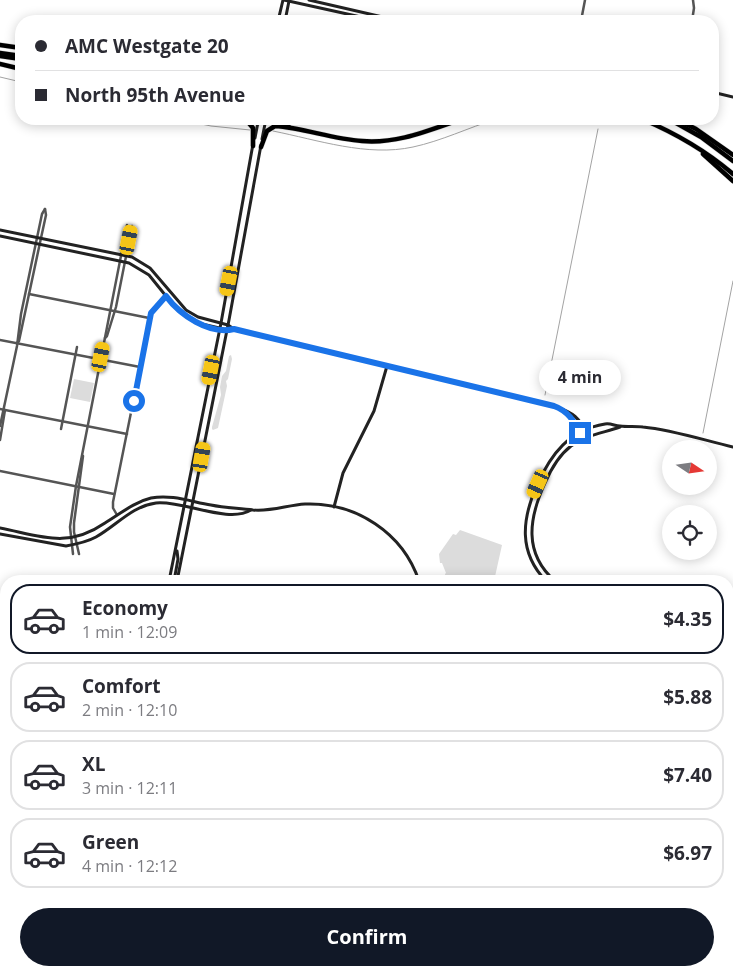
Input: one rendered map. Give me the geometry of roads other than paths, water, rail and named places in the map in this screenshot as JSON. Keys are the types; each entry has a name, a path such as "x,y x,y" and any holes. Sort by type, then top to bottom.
{"highway":[{"path":"0,45 15,47"},
{"path":"0,55 15,57"},
{"path":"0,64 15,67"},
{"path":"250,125 254,132 253,146"},
{"path":"285,125 297,130"},
{"path":"260,147 267,131 272,127 353,140 387,141 411,137 445,125"},
{"path":"655,125 689,141 733,174"},
{"path":"679,125 701,137 733,161"},
{"path":"688,125 733,155"},
{"path":"689,141 733,181"}],"street":[{"path":"280,15 284,0 357,15"},
{"path":"309,0 363,15"},
{"path":"582,15 585,0"},
{"path":"693,0 693,15"},
{"path":"286,15 289,1"},
{"path":"329,10 335,6"},
{"path":"335,6 338,12"},
{"path":"719,94 733,97"},
{"path":"170,575 220,329 257,125"},
{"path":"176,575 192,508 228,325 265,125"},
{"path":"0,440 25,294 35,243 45,209 46,215 42,238 18,343"},
{"path":"73,554 77,486 127,225"},
{"path":"104,338 107,336 114,311 132,226"},
{"path":"0,230 138,259 150,268 186,310 198,317 228,325 234,329 562,409 575,415 588,436"},
{"path":"0,236 120,260 145,272 177,310 188,318 220,329 234,329"},
{"path":"25,294 150,318"},
{"path":"117,515 113,508 114,494 150,318 155,307 166,296"},
{"path":"0,340 140,367"},
{"path":"61,428 77,347"},
{"path":"334,507 343,473 374,411 387,366"},
{"path":"0,409 127,434"},
{"path":"562,409 573,420 582,439"},
{"path":"0,426 5,410"},
{"path":"542,575 533,562 527,547 525,527 527,511 550,460 561,446 580,433 605,424 612,424 652,428 733,447"},
{"path":"550,575 541,564 534,549 531,532 533,515 538,499 555,463 566,451 588,436 620,426"},
{"path":"0,471 114,494"},
{"path":"0,528 54,538 73,538 90,533 130,506 147,499 166,497 252,510 307,504 334,507 363,516 388,533 407,554 416,575"},
{"path":"0,534 54,544 74,545 95,538 129,514 145,506 160,503 228,513 246,513 252,510"},
{"path":"74,545 79,554"},
{"path":"176,548 178,557 176,575"}],"waterway":[{"path":"0,77 15,81"},
{"path":"206,125 250,130"},
{"path":"273,131 360,149 396,150 434,141 479,125"},
{"path":"545,395 598,129"},
{"path":"703,433 733,281"}]}
